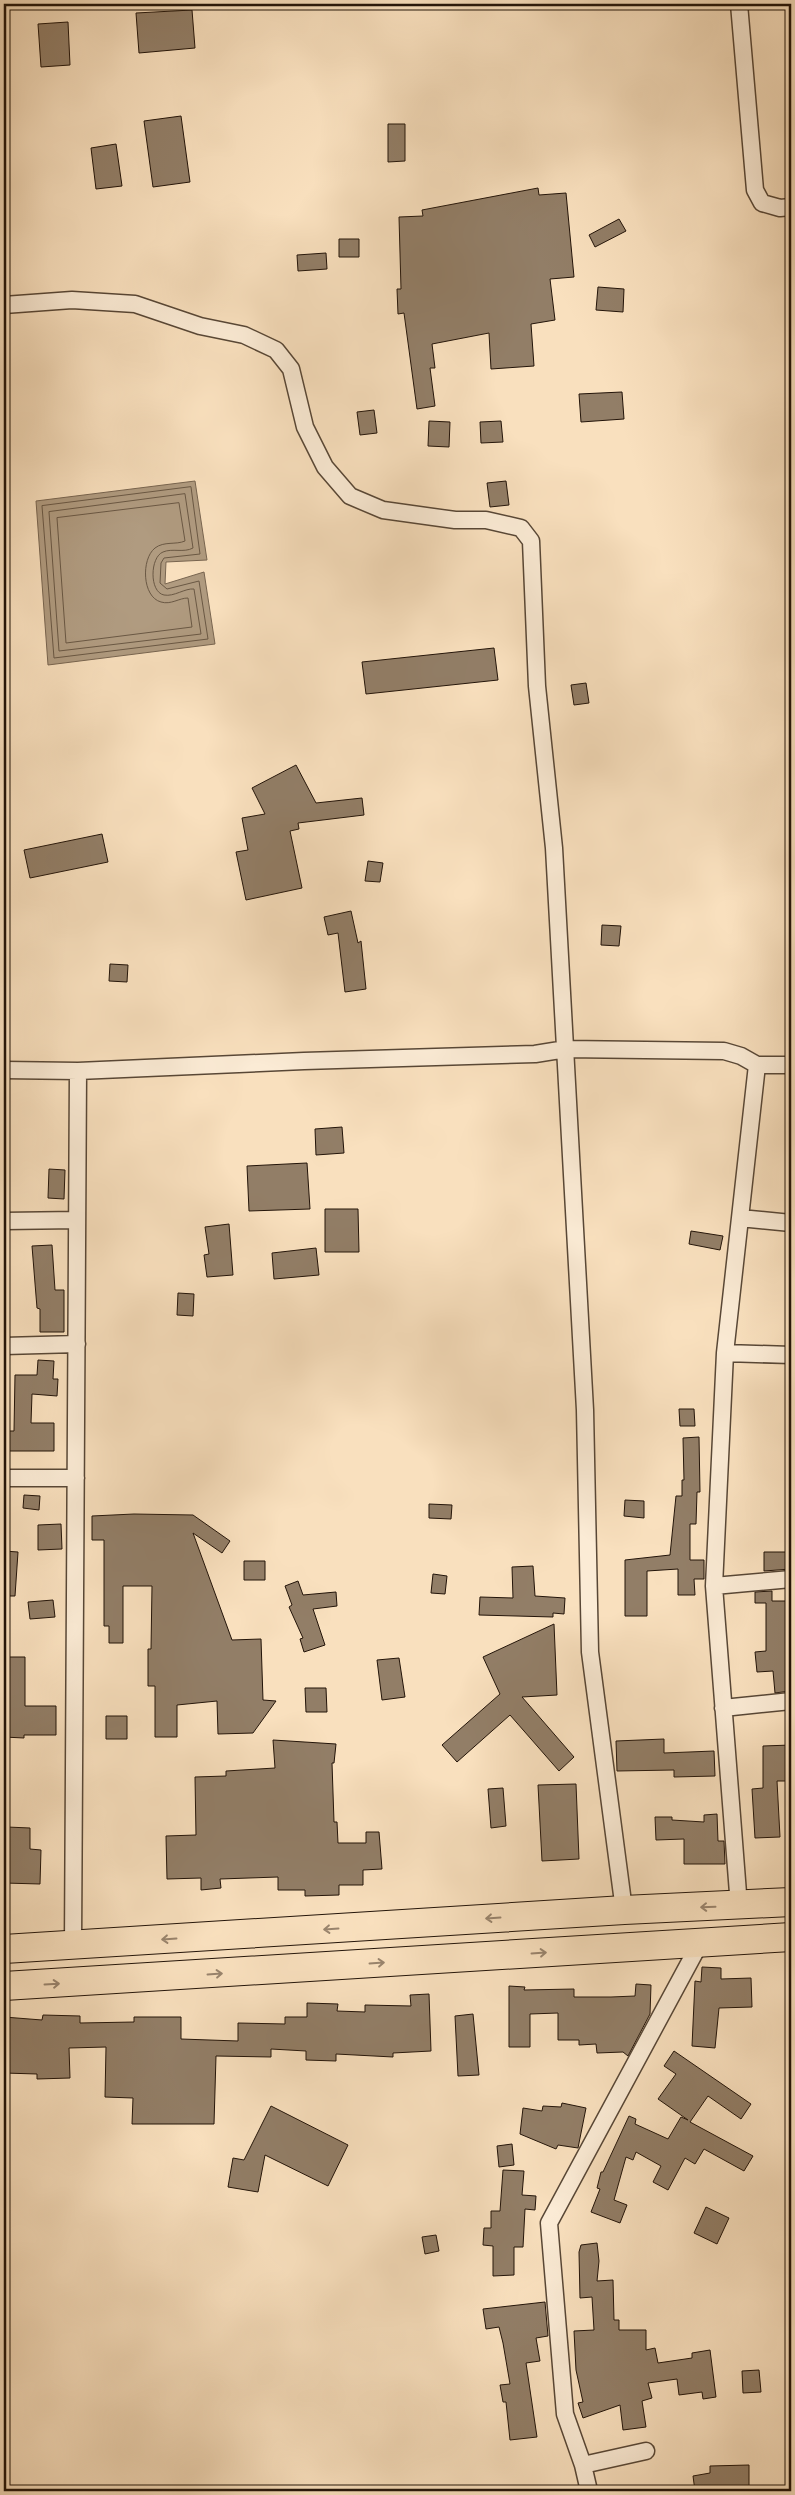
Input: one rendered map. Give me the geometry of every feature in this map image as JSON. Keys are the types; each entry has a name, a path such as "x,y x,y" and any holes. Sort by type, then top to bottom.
{"highway":[{"path":"4,1949 624,1910 739,1906 791,1902"},
{"path":"4,1986 791,1937"}],"street":[{"path":"739,4 755,190 762,203 780,208 791,207"},
{"path":"4,305 72,300 135,304 200,326 244,335 276,350 291,369 305,428 324,467 350,496 383,510 455,520 486,520 521,528 531,540 538,686 554,848 566,1049 585,1410 590,1652 624,1910"},
{"path":"4,1070 78,1071 304,1061 535,1054 566,1049 724,1051 741,1056 757,1065 791,1065"},
{"path":"739,1906 714,1586 725,1353 757,1065"},
{"path":"73,1945 78,1071"},
{"path":"740,1218 791,1223"},
{"path":"4,1221 78,1220"},
{"path":"4,1346 77,1344"},
{"path":"725,1353 791,1355"},
{"path":"4,1478 76,1478"},
{"path":"714,1586 791,1579"},
{"path":"723,1708 791,1701"},
{"path":"589,2491 584,2465 565,2414 548,2223 700,1943"},
{"path":"584,2465 646,2451"}],"water":[{"path":"195,481 207,560 166,562 165,584 204,572 215,644 48,665 36,501"}],"building":[{"path":"192,10 195,48 139,53 136,13"},
{"path":"68,22 70,65 41,67 38,24"},
{"path":"181,116 190,182 153,187 144,121"},
{"path":"388,124 405,124 405,161 388,162"},
{"path":"116,144 122,186 96,189 91,148"},
{"path":"538,188 539,195 566,193 574,277 550,279 555,320 531,324 534,366 491,369 489,333 432,344 435,368 430,368 435,406 417,409 404,313 398,314 397,289 401,289 399,217 423,216 422,210"},
{"path":"619,219 626,231 595,247 589,235"},
{"path":"339,239 359,239 359,257 339,257"},
{"path":"326,253 327,269 298,271 297,255"},
{"path":"598,287 624,289 623,312 596,310"},
{"path":"622,392 624,419 581,422 579,394"},
{"path":"374,410 377,433 360,435 357,412"},
{"path":"429,421 450,422 449,447 428,446"},
{"path":"501,421 503,442 481,443 480,422"},
{"path":"506,481 509,505 490,507 487,483"},
{"path":"494,648 498,680 366,694 362,662"},
{"path":"586,683 589,703 574,705 571,685"},
{"path":"296,765 316,803 362,798 364,815 298,823 299,829 290,831 302,888 246,900 236,852 248,850 242,818 265,814 252,788"},
{"path":"102,834 108,862 30,878 24,850"},
{"path":"368,861 383,863 380,882 365,881"},
{"path":"351,911 358,943 361,941 366,989 345,992 338,933 328,935 324,917"},
{"path":"602,925 621,926 619,946 601,945"},
{"path":"110,964 128,965 127,982 109,981"},
{"path":"342,1127 344,1153 316,1155 315,1129"},
{"path":"307,1163 310,1209 249,1211 247,1166"},
{"path":"49,1169 65,1170 64,1199 48,1198"},
{"path":"325,1209 358,1209 359,1252 325,1252"},
{"path":"229,1224 233,1275 207,1277 204,1255 209,1254 205,1227"},
{"path":"691,1231 723,1236 720,1250 689,1244"},
{"path":"52,1245 55,1290 64,1290 64,1332 40,1332 40,1309 37,1308 32,1246"},
{"path":"316,1248 319,1275 274,1279 272,1253"},
{"path":"178,1293 194,1294 193,1316 177,1315"},
{"path":"38,1360 54,1361 53,1379 58,1379 57,1396 32,1394 31,1423 54,1423 54,1451 6,1451 6,1431 14,1431 15,1375 37,1375"},
{"path":"679,1409 694,1409 695,1426 680,1426"},
{"path":"699,1437 700,1492 697,1492 696,1524 690,1524 690,1560 704,1560 704,1579 694,1579 695,1595 678,1595 678,1569 647,1571 647,1616 625,1616 625,1560 670,1555 676,1496 682,1496 682,1480 684,1480 683,1438"},
{"path":"24,1495 40,1496 39,1510 23,1508"},
{"path":"625,1500 644,1501 644,1518 624,1516"},
{"path":"429,1504 452,1505 451,1519 429,1518"},
{"path":"134,1514 193,1515 230,1541 222,1553 193,1533 232,1640 261,1639 263,1700 276,1701 253,1733 218,1734 217,1701 177,1705 177,1737 155,1737 155,1686 148,1686 148,1649 151,1649 152,1586 123,1586 123,1643 109,1643 109,1626 104,1626 104,1540 92,1540 92,1516"},
{"path":"61,1524 62,1549 38,1550 38,1525"},
{"path":"4,1551 18,1552 15,1596 4,1596"},
{"path":"764,1552 791,1552 791,1569 764,1571"},
{"path":"244,1561 265,1561 265,1580 244,1580"},
{"path":"533,1566 535,1596 565,1598 564,1614 553,1613 553,1617 479,1615 480,1597 513,1598 512,1567"},
{"path":"433,1574 447,1576 445,1594 431,1593"},
{"path":"298,1581 303,1595 336,1592 337,1606 313,1609 325,1645 304,1652 300,1639 303,1638 289,1607 292,1605 285,1586"},
{"path":"772,1591 772,1601 791,1601 791,1640 786,1640 790,1691 775,1693 773,1671 757,1672 755,1652 766,1651 766,1603 755,1603 755,1592"},
{"path":"53,1600 55,1617 30,1619 28,1602"},
{"path":"554,1624 557,1695 522,1697 574,1757 559,1771 510,1715 457,1762 442,1745 500,1694 483,1657"},
{"path":"4,1657 25,1657 25,1706 56,1706 56,1735 24,1735 24,1738 4,1737"},
{"path":"399,1658 405,1697 382,1700 377,1660"},
{"path":"305,1688 326,1688 327,1712 306,1712"},
{"path":"106,1716 127,1716 127,1739 106,1739"},
{"path":"664,1739 664,1753 714,1751 715,1776 674,1777 674,1770 617,1771 616,1741"},
{"path":"273,1740 336,1744 334,1763 332,1763 334,1822 337,1822 338,1843 366,1843 366,1832 379,1832 382,1869 363,1870 363,1885 339,1885 339,1895 305,1896 305,1890 278,1890 278,1877 220,1879 221,1888 201,1890 201,1878 167,1879 166,1836 196,1835 195,1777 226,1776 226,1771 275,1768"},
{"path":"791,1745 791,1781 777,1781 780,1837 755,1838 752,1789 763,1788 763,1746"},
{"path":"576,1784 579,1859 542,1861 538,1785"},
{"path":"503,1788 506,1826 491,1828 488,1789"},
{"path":"717,1814 718,1841 724,1841 725,1864 684,1864 684,1839 656,1840 655,1817 672,1817 672,1820 704,1822 704,1815"},
{"path":"7,1827 30,1828 30,1849 41,1850 40,1884 4,1883 4,1849 7,1849"},
{"path":"702,1967 721,1968 721,1979 751,1978 752,2007 719,2008 715,2048 692,2046 695,1981 701,1982"},
{"path":"636,1984 651,1985 650,2014 628,2056 623,2052 597,2053 596,2044 579,2045 579,2040 558,2040 558,2013 530,2014 530,2047 509,2047 509,1986 525,1987 524,1990 574,1989 574,1997 611,1997 635,1996"},
{"path":"429,1994 431,2051 393,2053 393,2057 336,2054 336,2061 306,2060 306,2051 271,2049 271,2057 216,2056 214,2124 132,2124 133,2098 105,2097 106,2047 69,2048 70,2078 37,2079 37,2074 4,2073 4,2017 42,2020 43,2015 80,2016 80,2023 134,2022 134,2017 181,2017 181,2039 238,2041 238,2023 285,2024 285,2017 307,2017 307,2003 338,2004 337,2011 365,2012 365,2005 411,2006 410,1995"},
{"path":"473,2014 479,2075 458,2076 455,2016"},
{"path":"674,2051 751,2104 741,2119 708,2096 690,2122 753,2156 744,2171 704,2149 695,2164 685,2158 668,2190 653,2182 661,2166 636,2152 633,2160 626,2157 614,2200 627,2205 620,2223 591,2212 600,2189 597,2188 601,2172 603,2172 629,2116 636,2119 635,2124 668,2139 681,2117 688,2120 658,2099 676,2074 664,2066"},
{"path":"562,2103 586,2108 578,2148 558,2145 556,2149 520,2134 523,2108 542,2111 543,2106 561,2107"},
{"path":"271,2106 348,2145 328,2186 265,2155 258,2192 228,2187 233,2158 244,2160"},
{"path":"512,2144 514,2165 499,2167 497,2146"},
{"path":"503,2170 524,2171 522,2195 536,2196 535,2210 525,2209 523,2247 514,2247 514,2275 493,2276 493,2246 483,2245 484,2228 491,2228 491,2211 500,2211"},
{"path":"706,2207 729,2218 717,2244 694,2233"},
{"path":"436,2235 439,2251 425,2254 422,2237"},
{"path":"597,2243 599,2261 597,2281 613,2280 614,2320 619,2320 619,2330 646,2330 646,2350 655,2348 658,2363 692,2358 692,2353 710,2350 716,2397 703,2399 702,2392 679,2395 677,2379 648,2383 652,2398 642,2401 646,2427 623,2430 620,2405 583,2418 578,2403 583,2402 576,2370 574,2331 594,2330 592,2297 580,2298 579,2252 581,2245"},
{"path":"545,2302 548,2336 536,2338 540,2361 526,2363 537,2437 510,2440 506,2402 503,2402 500,2385 510,2384 503,2343 499,2327 486,2329 483,2309"},
{"path":"759,2370 761,2392 743,2393 742,2371"},
{"path":"749,2465 749,2488 732,2488 732,2491 695,2491 693,2476 710,2473 710,2466"}]}
